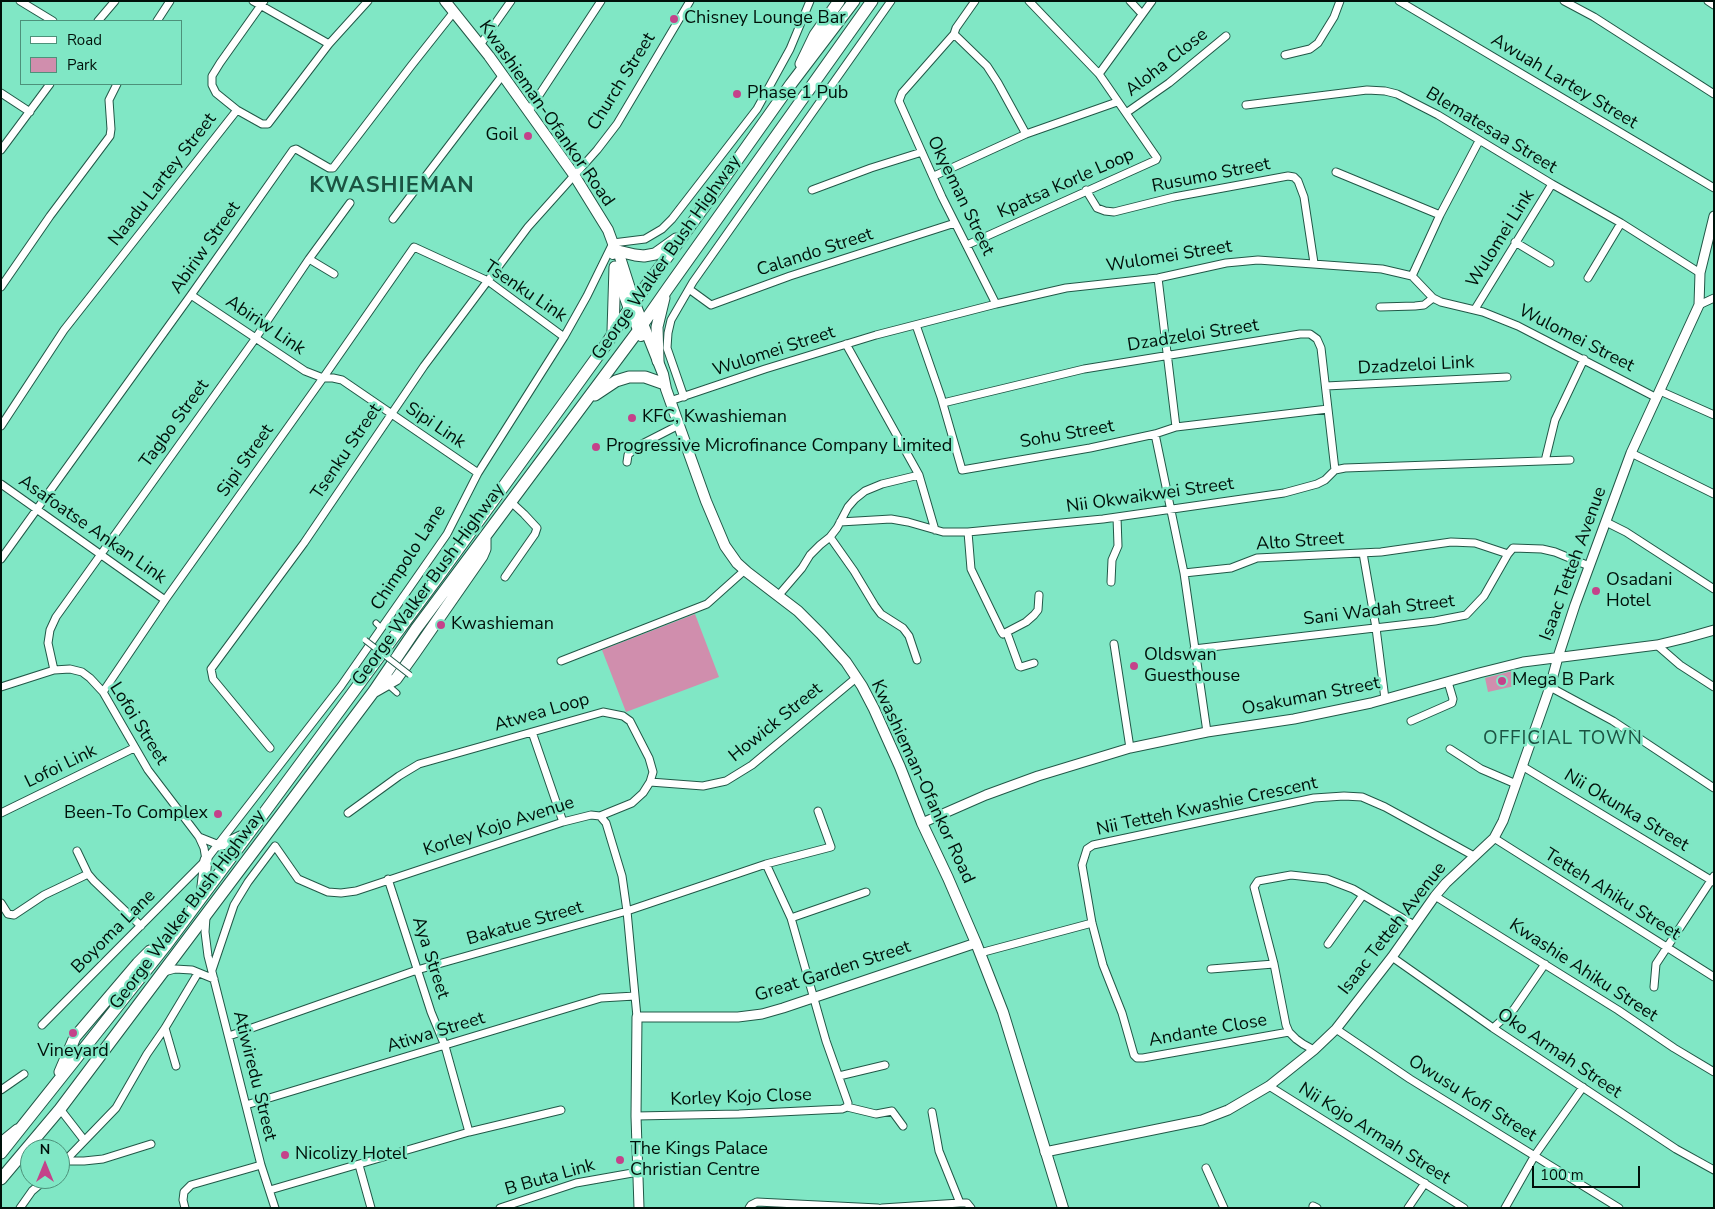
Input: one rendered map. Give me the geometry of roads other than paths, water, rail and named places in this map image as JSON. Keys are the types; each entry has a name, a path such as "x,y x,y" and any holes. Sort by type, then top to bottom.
{"highway":[{"path":"791,84 815,35 839,1"},
{"name":"George Walker Bush Highway","path":"25,1124 52,1089 76,1037 138,963 150,951 167,944 441,573 605,346 631,305 791,84 854,1"},
{"name":"George Walker Bush Highway","path":"1,1180 60,1109 374,691 416,629 641,328 872,1"},
{"path":"615,248 635,255 655,254 687,230"},
{"path":"614,331 615,267"},
{"path":"658,361 657,327 668,288"},
{"path":"581,408 616,380 630,377 646,377 664,386"},
{"path":"374,691 396,678 419,654 482,556 485,549 486,536"},
{"path":"219,845 250,832"},
{"path":"202,896 206,860"},
{"path":"1,1153 25,1124"}],"main road":[{"name":"Kwashieman-Ofankor Road","path":"445,1 480,45 574,175 608,230 631,305"},
{"name":"Kwashieman-Ofankor Road","path":"615,248 613,253 619,282 641,328 706,501 725,546 745,570 798,611 822,634 846,662 874,709 978,948 1003,1012 1063,1208"},
{"name":"Kwashieman-Ofankor Road","path":"641,328 658,361 663,374 664,386"}],"street":[{"path":"20,1 51,20"},
{"path":"99,20 115,1"},
{"path":"158,20 170,1"},
{"path":"253,1 262,4 330,44"},
{"name":"Naadu Lartey Street","path":"1,426 64,330 237,110 262,124 268,124 330,44 368,1"},
{"path":"480,45 511,1"},
{"path":"528,112 601,1"},
{"name":"Church Street","path":"574,175 617,124 690,1"},
{"path":"615,248 645,239 662,229 678,211 757,109 790,49 810,1"},
{"path":"684,397 667,348 668,333 672,320 689,288 891,1"},
{"path":"975,1 956,28 954,34 987,66 998,82 1026,134"},
{"name":"Kpatsa Korle Loop","path":"967,246 1086,190 1156,160 1156,155 1099,74 1029,1"},
{"path":"1130,1 1142,14"},
{"path":"1099,74 1152,1"},
{"path":"1285,55 1302,52 1318,44 1328,29 1340,1"},
{"name":"Awuah Lartey Street","path":"1399,1 1714,188"},
{"path":"1564,1 1594,17 1714,94"},
{"path":"1708,1 1714,5"},
{"path":"237,110 216,93 212,85 212,76 262,4"},
{"name":"Abiriw Street","path":"1,559 293,150 296,149 329,168 333,168 453,13"},
{"name":"Okyeman Street","path":"954,34 902,93 899,100 955,223 996,304"},
{"name":"Aloha Close","path":"1126,113 1169,83 1226,36"},
{"path":"392,220 502,76"},
{"path":"1,150 49,85"},
{"path":"1,287 50,216 110,136 108,100 116,85"},
{"name":"Blematesaa Street","path":"1246,105 1367,90 1397,94 1438,115 1479,141 1621,223 1700,273"},
{"path":"1,93 30,112"},
{"path":"934,176 1026,134 1117,102"},
{"path":"1412,276 1440,215 1479,141"},
{"path":"812,190 871,168 922,152"},
{"path":"1336,172 1440,215"},
{"name":"Tsenku Street","path":"270,748 213,678 211,669 304,542 424,366 528,227 574,175"},
{"name":"Rusumo Street","path":"1086,190 1097,208 1114,212 1174,197 1288,176 1294,177 1304,197 1314,263"},
{"name":"Wulomei Link","path":"1475,309 1552,184"},
{"name":"Tagbo Street","path":"54,670 48,643 50,630 56,616 350,203"},
{"name":"Isaac Tetteh Avenue","path":"1045,1152 1202,1120 1228,1110 1269,1086 1314,1050 1336,1029 1392,957 1435,896 1446,883 1494,838 1503,821 1550,687 1558,657 1589,566 1631,453 1699,305 1700,273 1714,216"},
{"name":"Calando Street","path":"689,288 710,305 790,276 955,223"},
{"path":"1588,278 1621,223"},
{"path":"1515,242 1550,263"},
{"name":"Tsenku Link","path":"414,247 488,281 564,337"},
{"name":"Sipi Street","path":"103,692 165,600 414,247"},
{"name":"Chimpolo Lane","path":"219,845 447,534 478,473 564,337 615,248"},
{"path":"309,259 334,274"},
{"name":"Wulomei Street","path":"670,401 846,344 996,304 1066,288 1158,278 1242,260 1314,263 1382,269 1412,276 1433,298 1441,302 1475,309 1518,326 1659,394 1714,416"},
{"path":"1158,278 1176,427"},
{"name":"Abiriw Link","path":"191,295 305,371 323,378"},
{"path":"1380,308 1424,305 1433,298"},
{"path":"1699,305 1714,298"},
{"name":"Sohu Street","path":"916,325 943,403 962,470 1090,448 1155,434 1176,427 1328,409"},
{"name":"Dzadzeloi Street","path":"943,403 1084,369 1300,334 1310,334 1320,343 1335,470"},
{"path":"846,344 919,475 935,530"},
{"path":"1545,460 1555,420 1584,359"},
{"name":"Dzadzeloi Link","path":"1326,386 1507,377"},
{"name":"Sipi Link","path":"323,378 342,380 478,473"},
{"path":"627,462 628,456 636,447 679,426"},
{"path":"1155,434 1184,573 1207,732"},
{"path":"1631,453 1714,494"},
{"path":"1335,470 1345,468 1570,460"},
{"name":"Nii Okwaikwei Street","path":"840,522 891,519 943,532 968,532 1117,517 1284,493 1317,484 1325,480 1335,470"},
{"path":"778,596 802,568 810,555 830,537 848,507 865,491 882,484 919,475"},
{"name":"Asafoatse Ankan Link","path":"1,484 165,600"},
{"path":"505,577 535,534 537,528 511,502"},
{"path":"1111,582 1112,560 1118,546 1117,517"},
{"path":"1606,522 1626,532 1714,589"},
{"path":"968,532 971,569 1003,634 1026,622 1038,610 1039,595"},
{"path":"830,537 854,570 881,614 903,628 909,636 917,660"},
{"path":"1363,552 1381,552 1451,542 1475,542 1508,554 1513,548 1542,549 1570,557 1589,566"},
{"name":"Alto Street","path":"1184,573 1231,568 1257,558 1363,552 1376,628 1384,700"},
{"name":"Sani Wadah Street","path":"1194,649 1435,621 1466,615 1484,596 1508,554"},
{"path":"561,662 708,604 745,570"},
{"name":"Osakuman Street","path":"922,823 1038,776 1130,748 1384,700 1504,667 1558,657 1657,645 1714,630"},
{"path":"1007,633 1019,666 1034,663"},
{"path":"365,640 410,675"},
{"path":"1114,644 1130,748"},
{"path":"1657,645 1680,665 1714,687"},
{"name":"Lofoi Street","path":"1,688 54,670 70,669 82,672 90,678 103,692 148,770 199,837 204,848 206,860"},
{"name":"Howick Street","path":"650,782 703,786 726,781 752,765 856,678"},
{"path":"1411,721 1452,703 1448,682"},
{"path":"388,684 397,693"},
{"path":"1550,687 1613,721 1714,788"},
{"name":"Atwea Loop","path":"348,813 393,780 419,764 603,712 624,716 635,728 649,758 652,772 650,782"},
{"path":"532,732 563,822"},
{"name":"Lofoi Link","path":"1,813 134,748"},
{"path":"1450,749 1481,769 1516,784"},
{"name":"Nii Okunka Street","path":"1522,766 1713,879"},
{"path":"600,816 632,803 643,793 650,782"},
{"name":"Nii Tetteh Kwashie Crescent","path":"1134,1055 1122,1013 1103,965 1092,924 1082,865 1087,849 1093,845 1314,798 1344,796 1362,797 1393,811 1474,856"},
{"name":"Bakatue Street","path":"229,1036 417,970 627,911 766,864 831,847 818,811"},
{"name":"Korley Kojo Avenue","path":"212,970 234,905 248,882 275,846 298,878 328,892 341,893 356,891 563,822 591,815 600,816 606,823 615,851 622,876 627,911 636,1017 636,1116 639,1208"},
{"path":"199,837 219,845"},
{"name":"Tetteh Ahiku Street","path":"1494,838 1714,977"},
{"name":"Boyoma Lane","path":"42,1025 219,845"},
{"path":"77,850 88,874 141,926"},
{"path":"766,864 791,918 826,1041 848,1103 847,1107"},
{"path":"1,903 8,914 14,915 44,895 88,874"},
{"path":"1314,1050 1302,1044 1289,1032 1286,1025 1274,964 1254,887 1258,881 1291,875 1327,879 1352,889 1414,925"},
{"path":"1654,987 1656,964 1713,879"},
{"name":"Aya Street","path":"388,880 431,1012 445,1046 469,1132"},
{"path":"791,918 866,892"},
{"path":"1328,944 1363,895"},
{"name":"Kwashie Ahiku Street","path":"1435,896 1714,1072"},
{"name":"Atiwiredu Street","path":"207,914 206,944 214,979 261,1165 275,1208"},
{"path":"978,948 1092,924"},
{"name":"Great Garden Street","path":"636,1017 738,1017 762,1014 978,948"},
{"name":"Oko Armah Street","path":"1392,957 1493,1028 1676,1149 1714,1170"},
{"path":"1211,969 1274,964"},
{"path":"1493,1028 1514,1009 1545,964"},
{"path":"164,972 183,969 214,979"},
{"path":"70,1156 116,1108 147,1054 198,973"},
{"name":"Atiwa Street","path":"246,1104 601,998 635,996"},
{"path":"165,1028 176,1066"},
{"name":"Owusu Kofi Street","path":"1336,1029 1410,1078 1619,1208"},
{"name":"Andante Close","path":"1134,1055 1138,1058 1143,1058 1289,1032"},
{"path":"839,1076 885,1065"},
{"path":"1,1090 24,1074"},
{"name":"Nii Kojo Armah Street","path":"1269,1086 1464,1208"},
{"path":"1506,1208 1535,1155 1583,1087"},
{"name":"Korley Kojo Close","path":"636,1116 739,1114 842,1109 847,1107 876,1114 892,1111 903,1126"},
{"path":"60,1109 84,1140"},
{"path":"270,1190 469,1132 561,1110"},
{"path":"932,1112 939,1150 960,1202"},
{"path":"1,1142 25,1124"},
{"path":"70,1161 103,1159 151,1144"},
{"path":"185,1208 184,1192 191,1185 261,1165"},
{"path":"360,1165 371,1208"},
{"path":"1206,1168 1224,1208"},
{"name":"B Buta Link","path":"500,1208 576,1183 638,1172"},
{"path":"1408,1208 1425,1183"},
{"path":"20,1208 34,1189"},
{"path":"749,1208 750,1204 757,1202 878,1208"},
{"path":"882,1208 960,1202 967,1203 971,1208"}],"place":[{"name":"Chisney Lounge Bar","path":"674,19"},
{"name":"Phase 1 Pub","path":"737,94"},
{"name":"Goil","path":"528,136"},
{"name":"KFC, Kwashieman","path":"632,418"},
{"name":"Progressive Microfinance Company Limited","path":"596,447"},
{"name":"Osadani Hotel","path":"1596,591"},
{"name":"Kwashieman","path":"441,625"},
{"name":"Oldswan Guesthouse","path":"1134,666"},
{"name":"Mega B Park","path":"1502,681"},
{"name":"Been-To Complex","path":"218,814"},
{"name":"Vineyard","path":"73,1033"},
{"name":"Nicolizy Hotel","path":"285,1155"},
{"name":"The Kings Palace Christian Centre","path":"620,1160"}],"district":[{"name":"KWASHIEMAN","path":"392,187"},
{"name":"OFFICIAL TOWN","path":"1563,739"}]}
